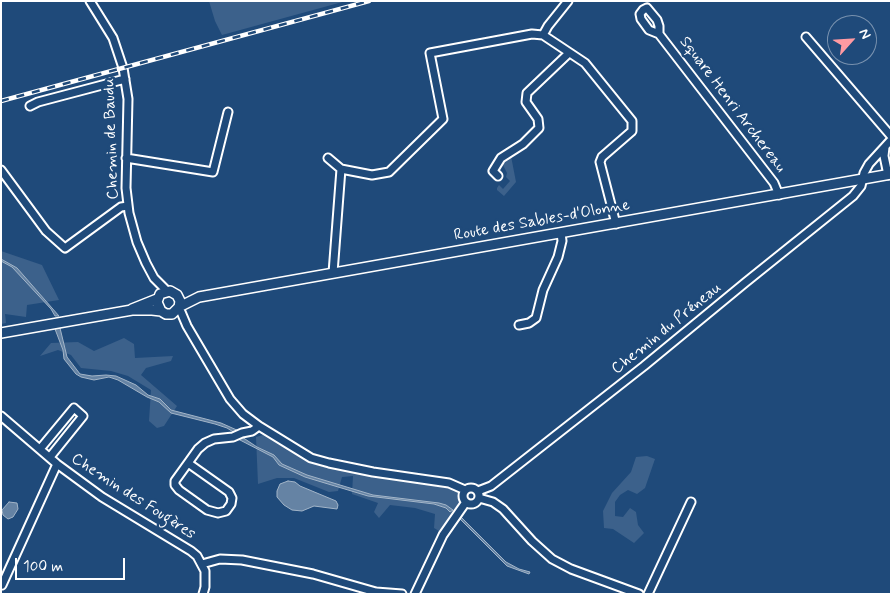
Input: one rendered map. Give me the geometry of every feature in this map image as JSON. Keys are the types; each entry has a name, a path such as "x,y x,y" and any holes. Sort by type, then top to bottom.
{"main road":[{"name":"Route des Sables-d'Olonne","path":"167,291 177,295 199,297 889,174"},
{"path":"132,310 158,298 167,291"},
{"path":"1,333 132,310 160,311 166,314 177,310 180,301 177,295"},
{"name":"Route des Sables-d'Olonne","path":"177,310 199,297"},
{"path":"158,298 157,305 160,311"}],"street":[{"name":"Chemin de Baudu","path":"90,1 113,38 125,79 128,99 126,158 128,206 137,242 154,278 158,298"},
{"path":"543,36 548,26 568,1"},
{"path":"328,158 341,168 372,175 389,172 443,119 430,53 532,34 543,36 588,66 632,121 632,131 602,157 600,162 616,224"},
{"name":"Square Henri Archereau","path":"659,34 774,183 779,195"},
{"path":"806,37 891,138"},
{"path":"498,176 493,171 501,158 524,144 539,128 538,119 526,102 527,93 569,53"},
{"path":"30,106 38,102 125,79"},
{"path":"126,158 213,172 228,112"},
{"name":"Chemin du Préneau","path":"479,495 668,346 853,196 860,189 864,173 869,164 891,138"},
{"path":"885,147 884,156 889,174"},
{"path":"333,273 341,168"},
{"path":"1,170 46,231 65,248 121,207 128,206"},
{"path":"519,325 529,323 536,318 543,290 560,252 561,233"},
{"name":"Chemin de Baudu","path":"154,278 167,291"},
{"path":"177,310 236,407 260,426 311,458 372,472 449,483 465,490 472,487 479,495 503,509 532,541 552,559 570,569 639,594"},
{"path":"40,449 74,408 83,416 50,456"},
{"name":"Chemin des Fougères","path":"1,416 50,456 57,464 102,497 184,546 197,556 206,577 203,594"},
{"path":"188,463 229,492 232,498 231,504 226,511 218,513 208,510 179,490 175,485 176,481 188,463 198,449 205,443 214,439 233,438 260,426"},
{"path":"2,585 57,464"},
{"path":"465,490 463,495 466,502"},
{"path":"466,502 474,504 479,495"},
{"path":"415,594 443,535 466,502"},
{"path":"648,594 691,502"},
{"path":"202,564 220,559 242,560 313,574 376,592 402,594"}],"shaded area":[{"path":"209,1 346,1 222,35 215,21"},
{"path":"511,156 516,182 504,196 497,188 499,185 503,189 510,181 506,177 507,173 503,165"},
{"path":"1,251 42,265 59,300 27,305 26,317 5,314 6,323 1,324"},
{"path":"1,259 17,268 59,316 55,316 51,309 12,267 1,261"},
{"path":"60,328 67,357 80,374 116,376 136,385 148,395 160,399 171,410 221,423 239,431 235,433 215,424 171,413 159,402 118,380 109,377 94,380 81,377 76,374 64,359 63,350 55,329"},
{"path":"124,338 134,344 135,358 173,356 171,361 146,368 141,375 177,406 164,426 157,428 149,421 151,390 128,376 111,371 81,368 71,355 58,350 40,356 51,343 78,342 94,351"},
{"path":"263,435 311,463 333,469 466,491 469,496 439,531 434,528 435,514 415,508 390,505 379,518 374,512 378,503 352,494 353,476 342,477 338,491 329,492 294,478 277,478 258,484 256,437"},
{"path":"242,437 274,455 282,464 307,475 373,495 439,503 453,510 450,512 446,508 434,504 368,496 305,477 279,465 273,457 238,439"},
{"path":"647,456 655,459 645,488 637,494 628,490 620,495 615,502 615,516 623,517 630,508 636,512 638,525 644,533 634,543 613,529 604,528 603,511 612,493 631,472 636,457"},
{"path":"288,481 295,482 300,486 336,501 337,509 314,506 302,511 292,510 277,497 280,484"},
{"path":"9,502 17,503 18,509 13,517 8,519 3,515 2,510"},
{"path":"460,516 506,562 530,572 529,574 507,566 459,518"}],"railway":[{"path":"1,101 369,1"}]}
